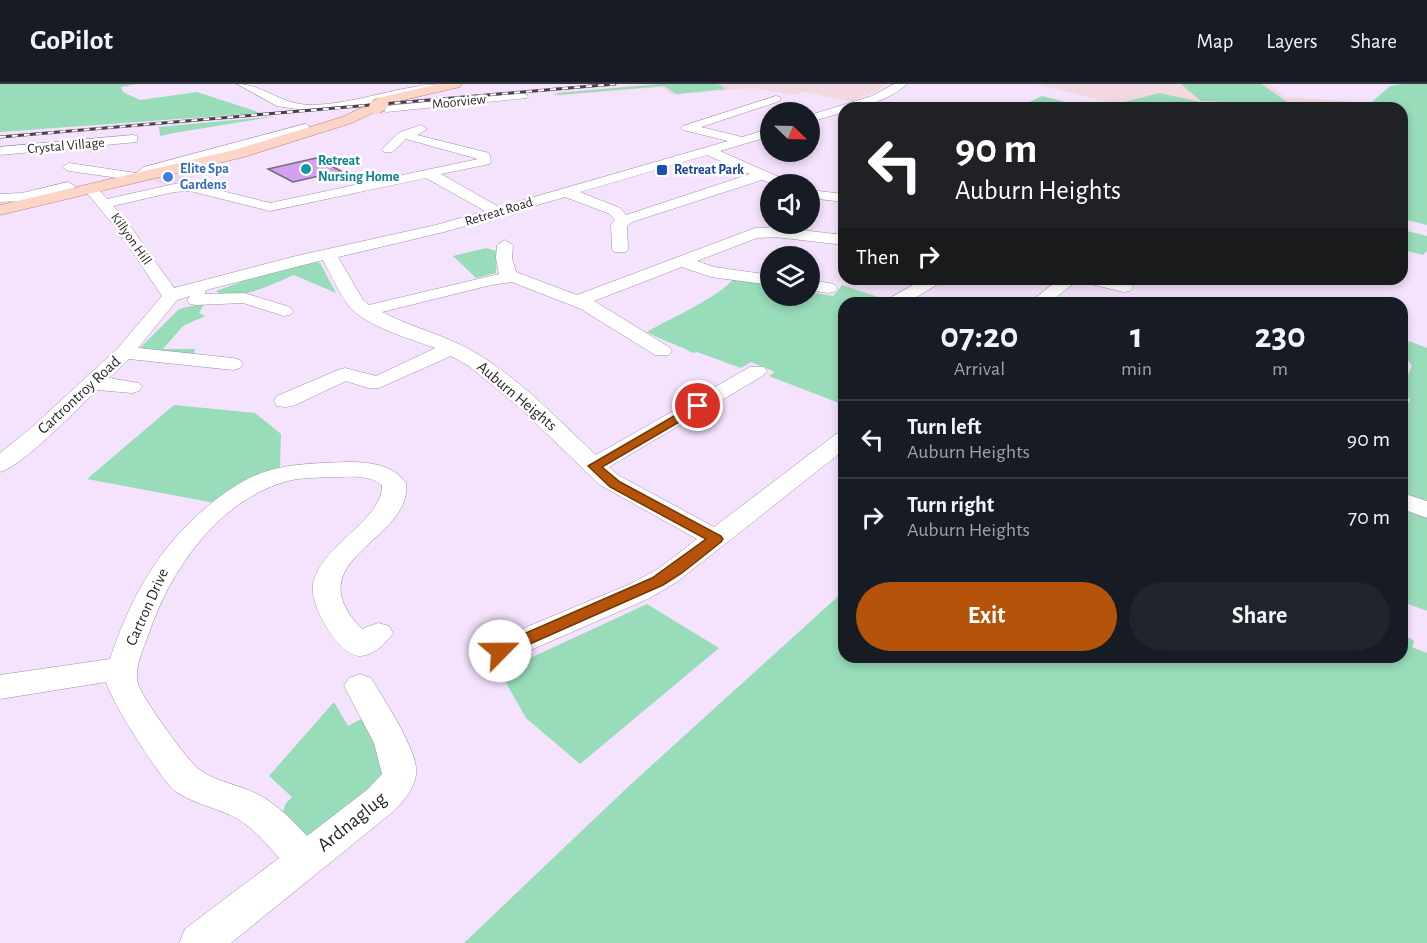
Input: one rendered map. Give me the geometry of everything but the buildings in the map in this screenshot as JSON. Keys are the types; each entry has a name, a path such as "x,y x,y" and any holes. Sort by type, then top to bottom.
{"main road":[{"path":"0,210 257,148 347,120 392,99 456,84"}],"street":[{"path":"242,84 291,107 302,108 336,105 441,84"},
{"path":"394,84 409,90"},
{"path":"864,102 902,84"},
{"name":"Moorview","path":"395,109 523,96"},
{"path":"741,140 687,128 776,99"},
{"name":"Moorview","path":"376,106 395,109 431,122 404,135"},
{"path":"820,116 838,110"},
{"path":"823,115 838,120"},
{"path":"69,167 95,173 138,177 149,170 233,150 305,128"},
{"path":"105,204 174,188 190,187 270,207 480,164 486,159 470,151 404,135 382,150 421,140"},
{"name":"Retreat Road","path":"224,289 328,254 419,234 760,135"},
{"name":"Crystal Village","path":"0,151 133,139"},
{"path":"707,150 760,174"},
{"path":"429,174 498,212"},
{"path":"620,249 619,224 623,221 682,199 760,176"},
{"path":"0,198 22,197 68,186"},
{"name":"Killyon Hill","path":"89,189 105,204 183,296"},
{"path":"564,191 615,212 623,221"},
{"path":"820,195 838,197"},
{"path":"578,301 749,235 764,232 838,239"},
{"path":"505,245 504,258 508,276"},
{"name":"Auburn Heights","path":"328,254 356,303 364,310 386,322 452,348 476,362 506,384 615,484 716,539"},
{"path":"683,261 711,272 760,279"},
{"path":"364,310 508,276 578,301 662,351"},
{"path":"905,297 926,285"},
{"path":"1046,297 1062,285"},
{"path":"1116,285 1124,287"},
{"path":"820,287 828,288"},
{"path":"183,296 224,289 284,311"},
{"name":"Cartrontroy Road","path":"0,465 124,353 152,320 183,296"},
{"path":"285,401 345,374 368,382 379,382 423,355 452,348"},
{"path":"124,353 233,363"},
{"path":"92,383 136,383 168,357"},
{"path":"594,466 757,371"},
{"path":"500,651 658,582 677,570 838,444"},
{"name":"Cartron Drive","path":"245,805 189,782 177,771 127,694 123,684 122,668 152,589 169,558 194,529 233,498 262,482 275,477 304,472 361,470 384,475 394,483 395,494 392,502 339,557 326,585 329,606 343,630 360,645 378,633"},
{"path":"1408,502 1427,510"},
{"name":"Cartron Drive","path":"0,687 122,668"},
{"name":"Ardnaglug","path":"199,943 306,860 393,788 399,775 399,760 360,686"},
{"name":"Ardnaglug","path":"245,805 267,819 306,860"}],"shaded area":[{"path":"651,84 885,84 877,91 851,102 805,92 793,95 753,88 673,95 661,87 555,96 552,93"},
{"path":"1036,84 1269,84 1285,97 1356,102 1108,102"},
{"path":"202,165 220,170 165,185 146,178"}],"green space":[{"path":"0,84 137,84 121,87 123,92 140,100 197,92 261,113 0,132"},
{"path":"662,84 718,84 726,89 676,94 664,86 558,95 557,93"},
{"path":"1181,84 1261,84 1287,102 1231,102 1201,101"},
{"path":"1427,84 1427,225 1408,220 1408,102 1372,102 1390,86"},
{"path":"1159,93 1201,102 1124,102"},
{"path":"1042,96 1065,102 1030,102"},
{"path":"277,116 174,133 160,136 159,127"},
{"path":"1408,231 1427,236 1427,251 1423,255 1408,251"},
{"path":"486,248 497,251 496,273 476,278 453,256"},
{"path":"320,263 336,293 294,275 244,294 233,295 216,291 257,276"},
{"path":"733,279 760,283 760,306 820,306 820,294 833,296 842,285 878,297 838,297 838,403 769,376 775,372 751,362 741,368 697,352 693,353 647,332 717,293"},
{"path":"205,303 199,313 205,316 183,326 163,349 195,349 194,355 137,351 179,309"},
{"path":"1409,341 1427,348 1427,505 1408,498 1408,404 1410,399 1408,398 1408,374 1412,366 1408,360"},
{"path":"174,405 255,413 281,434 280,470 215,503 87,479"},
{"path":"1408,509 1427,516 1427,611 1408,604"},
{"path":"838,596 838,663 1408,663 1408,637 1414,641 1412,647 1427,653 1427,943 464,943 630,785"},
{"path":"647,604 719,648 580,764 526,718 500,672"},
{"path":"334,702 348,726 367,716 388,775 316,836 304,834 281,816 286,803 292,797 269,776"}],"railway":[{"path":"0,137 615,84"}],"place":[{"name":"Retreat Nursing Home","path":"306,169"},
{"name":"Retreat Park","path":"662,170"},
{"name":"Elite Spa Gardens","path":"168,177"}],"route":[{"path":"500,651 658,582 716,539 615,484 594,466 698,406"}]}
